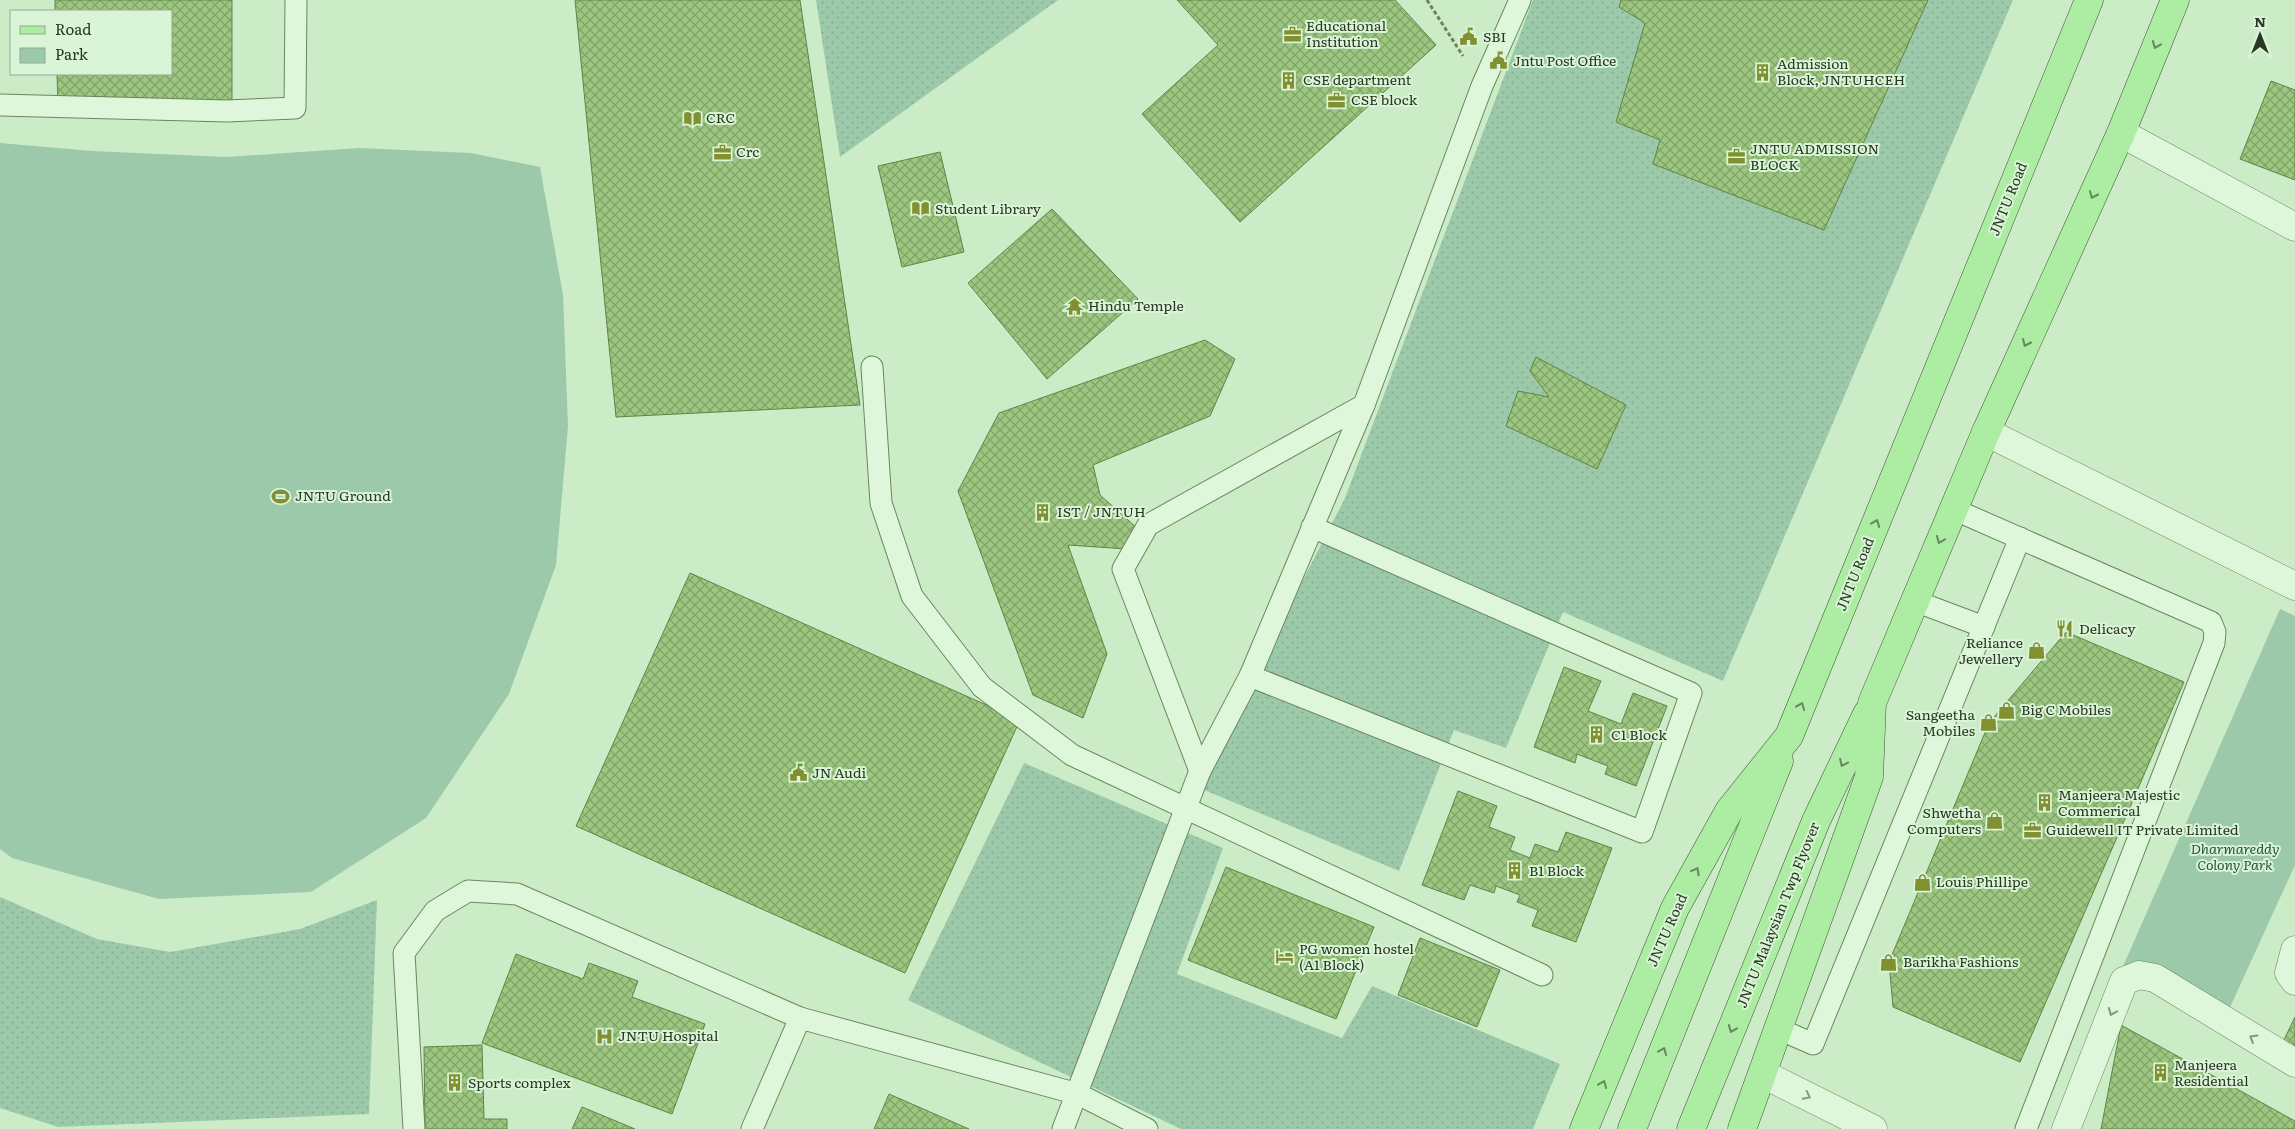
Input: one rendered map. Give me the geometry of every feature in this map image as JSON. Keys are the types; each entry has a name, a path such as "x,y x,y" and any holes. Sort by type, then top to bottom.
{"main road":[{"name":"JNTU Road","path":"1584,1129 1675,908 1729,811 1789,736 2089,0"},
{"path":"1742,1129 1869,777 1872,703 1986,432 2121,133 2174,0"},
{"name":"JNTU Malaysian Twp Flyover","path":"1691,1129 1816,821 1872,703"},
{"path":"1632,1129 1789,736"}],"street":[{"path":"2121,133 2295,227"},
{"path":"1986,432 2295,586"},
{"path":"2295,950 2289,972 2295,981"},
{"path":"2066,1129 2124,981 2139,975 2156,978 2295,1063"},
{"path":"1763,1074 1873,1129"}],"lane":[{"path":"0,105 227,111 294,108 296,0"},
{"path":"1063,1129 1078,1094 1200,771 1250,676 1364,405 1482,86 1520,0"},
{"path":"872,366 881,504 912,596 982,687 1072,755 1542,975"},
{"path":"1200,771 1123,569 1148,525 1364,405"},
{"path":"1953,509 2211,622 2215,632 2214,643 2026,1129"},
{"path":"1250,676 1642,832 1692,693 1312,527"},
{"path":"1778,1029 1814,1044 2020,538"},
{"path":"1915,600 1984,626"},
{"path":"414,1129 404,953 435,911 468,890 517,894 800,1018 1078,1094 1146,1129"},
{"path":"752,1129 800,1018"}],"path":[{"path":"1427,0 1482,86"}],"green space":[{"path":"816,0 1058,0 840,157"},
{"path":"1533,0 2013,0 1723,681 1563,612 1506,748 1454,730 1399,871 1197,787 1345,498"},
{"name":"JNTU Ground","path":"0,143 92,151 227,157 359,148 471,153 540,167 563,295 568,426 556,565 509,694 426,818 311,892 159,899 12,858 0,849"},
{"name":"Dharmareddy Colony Park","path":"2280,609 2295,616 2295,865 2222,1025 2121,971"},
{"path":"1024,763 1223,848 1177,974 1342,1038 1372,986 1560,1064 1533,1129 1181,1129 908,1000"},
{"path":"0,897 97,939 170,952 300,929 377,900 369,1114 58,1127 0,1108"}],"building":[{"path":"55,0 232,0 232,101 58,106 57,75 172,75 172,10 55,10"},
{"name":"CRC","path":"575,0 800,0 860,405 616,417"},
{"name":"CSE department","path":"1177,0 1395,0 1436,45 1240,222 1142,114 1218,45"},
{"name":"Admission Block, JNTUHCEH","path":"1621,0 1928,0 1824,230 1653,164 1660,140 1616,122 1645,23 1619,7"},
{"path":"2271,81 2295,90 2295,180 2240,159"},
{"name":"Student Library","path":"940,152 964,252 902,267 878,166"},
{"path":"1052,209 1138,299 1047,379 968,283"},
{"name":"IST / JNTUH","path":"1205,340 1235,359 1210,416 1093,465 1100,495 1138,529 1127,549 1068,545 1107,654 1083,718 1033,695 958,491 999,413"},
{"path":"1536,357 1626,405 1597,469 1506,426 1518,391 1549,397 1530,371"},
{"name":"JN Audi","path":"690,573 1020,720 905,973 576,826"},
{"name":"Manjeera Majestic Commerical","path":"2066,632 2184,682 2020,1062 1893,1007 1889,962 1989,723"},
{"name":"C1 Block","path":"1564,667 1601,681 1588,711 1621,724 1633,693 1667,706 1636,786 1605,774 1608,766 1577,754 1575,763 1534,747"},
{"name":"B1 Block","path":"1458,791 1497,806 1489,827 1515,837 1510,850 1530,858 1535,844 1558,852 1566,832 1612,848 1576,942 1532,926 1538,910 1517,902 1520,895 1496,886 1494,893 1470,885 1464,900 1422,885"},
{"path":"1226,867 1374,927 1336,1019 1188,960"},
{"path":"1420,938 1500,970 1477,1027 1398,995"},
{"path":"516,954 583,979 589,963 638,981 632,997 705,1024 672,1114 482,1043"},
{"path":"2295,1017 2295,1053 2281,1046"},
{"name":"Manjeera Residential","path":"2121,1025 2295,1121 2295,1129 2101,1129"},
{"name":"Sports complex","path":"482,1045 484,1119 507,1119 507,1129 425,1129 424,1047"},
{"path":"889,1094 969,1129 874,1129"},
{"path":"582,1107 635,1129 572,1129"}],"place":[{"name":"Educational Institution","path":"1292,34"},
{"name":"SBI","path":"1469,37"},
{"name":"Jntu Post Office","path":"1499,61"},
{"name":"Admission Block, JNTUHCEH","path":"1763,72"},
{"name":"CSE department","path":"1289,80"},
{"name":"CSE block","path":"1337,100"},
{"name":"CRC","path":"692,118"},
{"name":"Crc","path":"722,152"},
{"name":"JNTU ADMISSION BLOCK","path":"1736,157"},
{"name":"Student Library","path":"921,209"},
{"name":"Hindu Temple","path":"1074,306"},
{"name":"JNTU Ground","path":"281,496"},
{"name":"IST / JNTUH","path":"1043,512"},
{"name":"Delicacy","path":"2065,629"},
{"name":"Reliance Jewellery","path":"2037,651"},
{"name":"Big C Mobiles","path":"2007,710"},
{"name":"Sangeetha Mobiles","path":"1989,723"},
{"name":"C1 Block","path":"1597,735"},
{"name":"JN Audi","path":"798,773"},
{"name":"Manjeera Majestic Commerical","path":"2044,803"},
{"name":"Shwetha Computers","path":"1995,821"},
{"name":"Guidewell IT Private Limited","path":"2032,830"},
{"name":"B1 Block","path":"1515,871"},
{"name":"Louis Phillipe","path":"1922,882"},
{"name":"PG women hostel (A1 Block)","path":"1285,957"},
{"name":"Barikha Fashions","path":"1889,962"},
{"name":"JNTU Hospital","path":"604,1036"},
{"name":"Manjeera Residential","path":"2160,1073"},
{"name":"Sports complex","path":"454,1083"}]}
